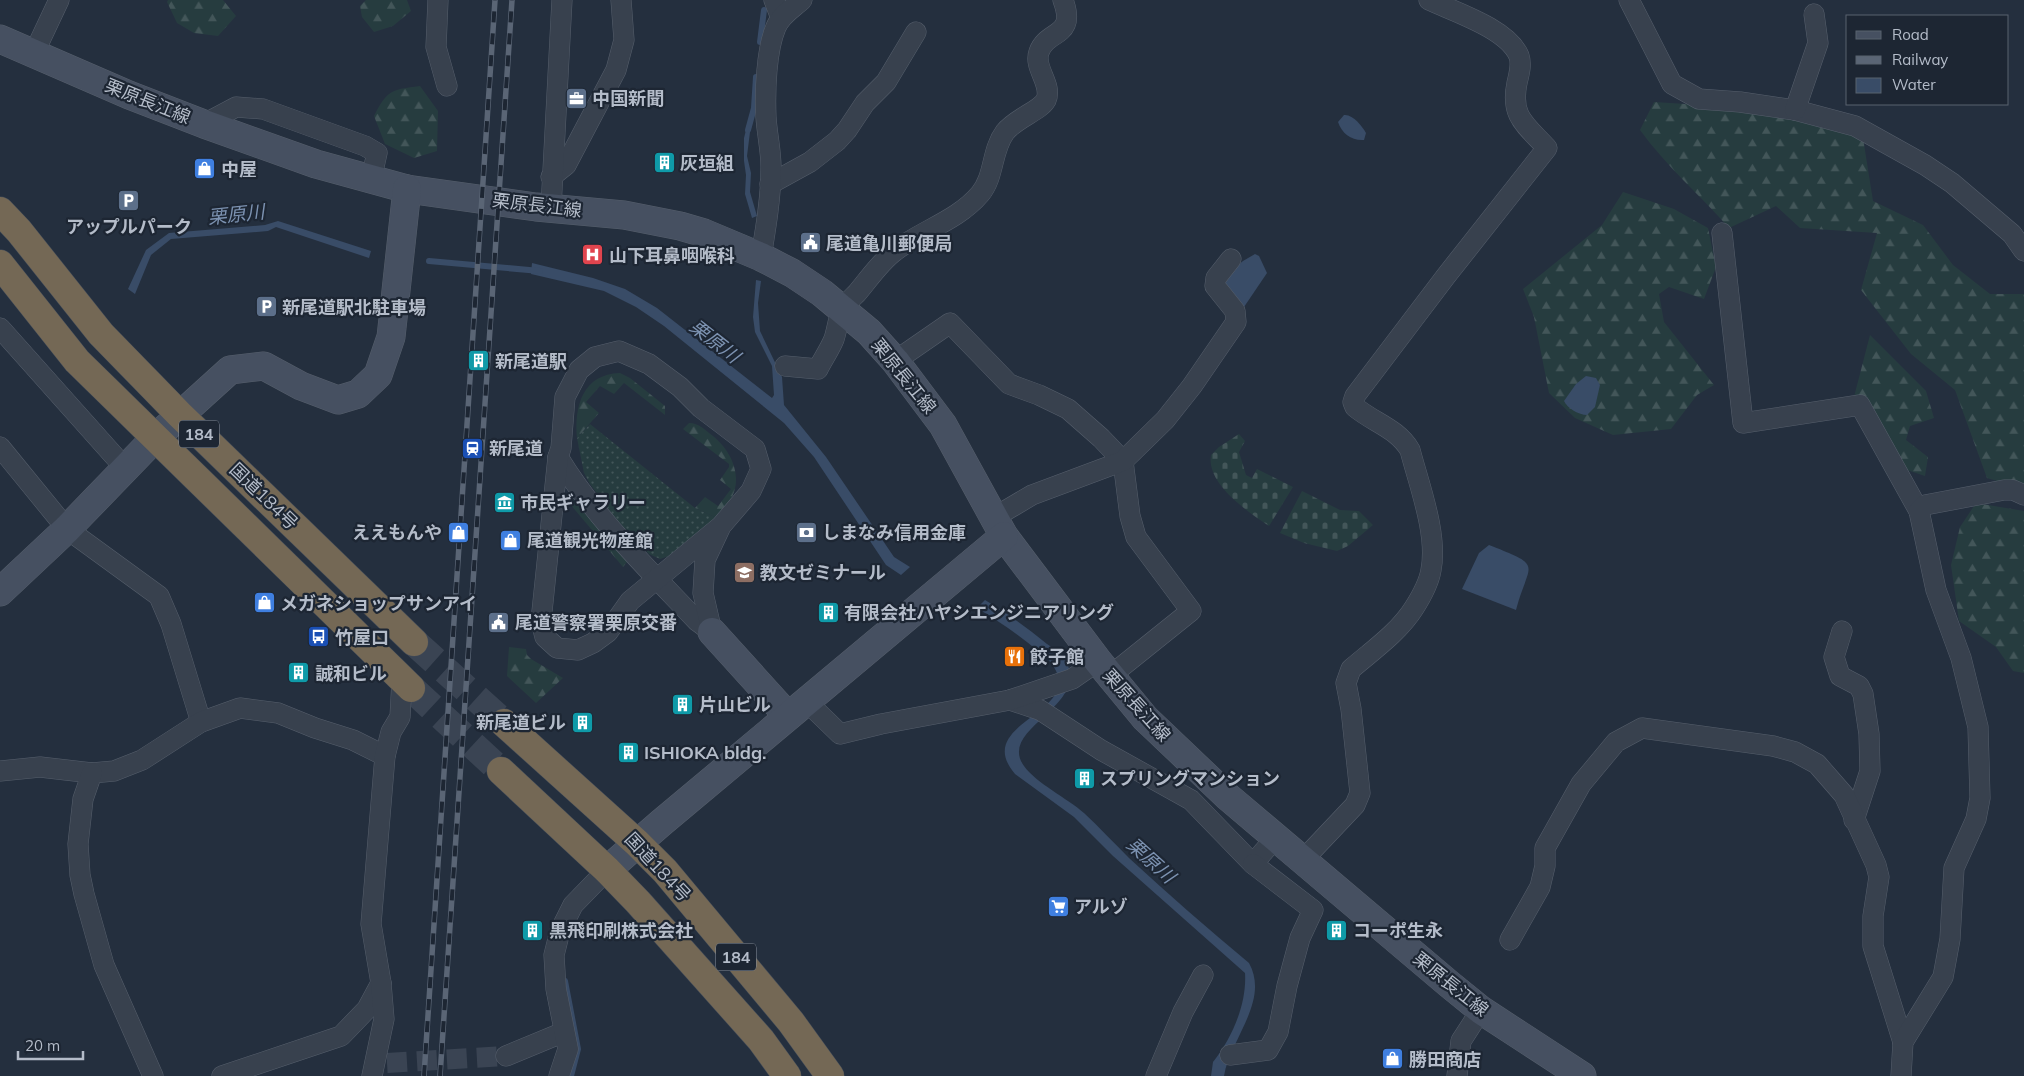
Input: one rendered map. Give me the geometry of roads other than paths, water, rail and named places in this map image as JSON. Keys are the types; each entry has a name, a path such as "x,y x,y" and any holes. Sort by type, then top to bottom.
{"highway":[{"name":"国道184号","path":"0,211 19,231 101,334 179,414 414,642"},
{"name":"国道184号","path":"0,264 77,361 406,684"},
{"name":"国道184号","path":"504,723 637,843 665,872 791,1022 830,1076"},
{"name":"184","path":"501,771 607,870 761,1040 787,1076"}],"main road":[{"name":"栗原長江線","path":"0,39 129,95 316,164 407,189 551,208 624,215 680,226 704,233 761,257 808,283 869,332 895,361 943,425 998,527 1104,668 1145,718 1193,766 1275,838 1481,1010 1582,1076"},
{"path":"0,592 67,529 124,468 179,414 230,370 264,366 301,386 338,400 358,394 378,375 392,337 407,189"},
{"path":"607,870 797,709 998,527"},
{"path":"712,632 797,709"}],"street":[{"path":"34,53 59,0"},
{"path":"438,0 436,47 446,86"},
{"path":"551,208 551,177 562,0"},
{"path":"551,177 566,165 616,70 624,40 621,0"},
{"path":"761,257 768,211 771,166 766,117 768,67 777,9 802,0"},
{"path":"785,366 818,370 834,339 842,310 894,251 963,210 973,202 985,187 989,179 993,155 1002,135 1018,119 1041,106 1047,98 1048,89 1038,56 1041,47 1062,30 1066,21 1063,0"},
{"path":"1303,860 1355,805 1360,793 1352,709 1346,683 1348,675 1351,669 1414,609 1426,585 1432,564 1430,530 1410,450 1404,440 1392,430 1355,407 1353,402 1355,396 1446,276 1547,148 1519,116 1515,108 1514,98 1520,65 1516,51 1498,34 1484,25 1429,0"},
{"path":"1629,0 1672,84 1699,99 1740,102 1795,110 1854,126 1925,164 2018,229 2024,251"},
{"path":"1795,110 1818,43 1814,14"},
{"path":"770,184 810,162 847,130 864,103 886,82 916,32"},
{"path":"1722,233 1743,423 1860,405 1919,511 1936,590 1962,658 1978,727 1980,798 1976,820 1954,868 1950,939 1943,976 1903,1042"},
{"path":"998,527 1032,495 1123,461 1165,420 1192,386 1236,322 1235,311 1215,286 1216,278 1231,259"},
{"path":"797,709 840,734 881,724 1010,700 1104,668 1190,611 1136,537 1130,516 1123,461 1068,409 1039,395 1009,384 950,323 895,361"},
{"path":"0,328 124,468"},
{"path":"619,351 649,364 680,387 701,408 755,449 760,469 751,491 721,526 630,601 608,632 593,643 578,650 557,648 545,636 540,621 558,457 561,448 566,397 579,370 595,357 619,351"},
{"path":"0,447 67,529 159,596 171,624 201,722"},
{"path":"558,457 569,476 606,522 697,621 712,632"},
{"path":"1919,511 1925,505 2004,490 2013,490 2024,495"},
{"path":"712,632 703,593 705,560 721,526"},
{"path":"1842,631 1834,657 1840,676 1859,686 1863,694 1869,734 1870,771 1854,820"},
{"path":"378,1067 384,1019 381,983 372,924 385,756 391,732 400,717 406,684"},
{"path":"1010,700 1045,713 1102,750 1191,800 1253,864 1313,910 1300,938 1287,986 1278,1032 1268,1050 1230,1055"},
{"path":"0,771 40,767 92,773 114,771 142,760 201,722 240,708 278,713 315,728 353,740 385,756"},
{"path":"1510,940 1540,887 1545,866 1545,848 1582,784 1616,742 1642,728 1773,746 1795,752 1817,764 1844,795 1876,865 1879,878 1873,916 1873,946 1903,1042 1901,1076"},
{"path":"92,773 83,799 78,844 80,875 88,912 104,965 153,1076"},
{"path":"1253,864 1275,838"},
{"path":"559,1076 568,1049 556,989 554,955 560,930 573,905 607,870"},
{"path":"1156,1076 1183,1012 1203,975"},
{"path":"222,1076 341,1036 367,1009 381,983"},
{"path":"1457,1076 1461,1041 1481,1010"},
{"path":"506,1056 564,1032"}],"water":[{"path":"1344,115 1351,116 1360,124 1366,133 1364,140 1352,138 1342,130 1338,122"},
{"path":"748,122 751,124 747,156 751,173 750,192 757,216 752,218 745,194 744,138"},
{"path":"278,221 371,251 369,258 276,227 268,231 171,239 151,255 135,294 128,289 146,250 169,233 265,225"},
{"path":"1255,254 1259,256 1267,273 1244,307 1224,285 1225,276"},
{"path":"532,263 593,278 625,289 657,308 772,398 774,395 772,366 755,332 753,317 756,280 761,281 758,303 760,331 782,377 784,405 826,457 894,557 910,567 901,575 886,565 814,457 784,423 664,326 636,307 604,291 531,274"},
{"path":"1586,376 1596,378 1600,385 1595,407 1587,415 1574,411 1564,401 1576,384"},
{"path":"1489,545 1526,562 1528,574 1516,610 1462,589 1479,553"},
{"path":"985,600 1058,652 1064,658 1070,675 1067,690 1058,703 1023,739 1019,752 1024,766 1036,778 1084,813 1129,858 1249,963 1254,977 1255,991 1252,1006 1233,1048 1224,1076 1211,1076 1213,1062 1220,1053 1237,1020 1244,997 1245,973 1113,856 1074,817 1015,774 1005,756 1007,741 1017,729 1045,706 1056,694 1059,680 1051,663 1046,658 1015,633 977,608"}],"waterway":[{"path":"760,42 764,10"},
{"path":"748,130 754,108 756,77"},
{"name":"栗原川","path":"429,261 540,271"},
{"path":"565,981 578,1049 571,1076"}],"tunnel":[{"path":"414,642 504,723"},
{"path":"411,688 501,771"},
{"path":"387,1063 506,1056"}],"railway":[{"path":"424,1076 495,0"},
{"path":"440,1076 512,0"}],"place":[{"name":"中国新聞","path":"576,98"},
{"name":"灰垣組","path":"664,163"},
{"name":"中屋","path":"205,169"},
{"name":"アップルパーク","path":"129,201"},
{"name":"尾道亀川郵便局","path":"810,243"},
{"name":"山下耳鼻咽喉科","path":"593,255"},
{"name":"新尾道駅北駐車場","path":"266,307"},
{"name":"新尾道駅","path":"479,361"},
{"name":"新尾道","path":"473,448"},
{"name":"市民ギャラリー","path":"504,502"},
{"name":"ええもんや","path":"458,532"},
{"name":"しまなみ信用金庫","path":"806,532"},
{"name":"尾道観光物産館","path":"511,540"},
{"name":"教文ゼミナール","path":"744,572"},
{"name":"メガネショップサンアイ","path":"264,603"},
{"name":"有限会社ハヤシエンジニアリング","path":"828,612"},
{"name":"尾道警察署栗原交番","path":"499,622"},
{"name":"竹屋口","path":"319,637"},
{"name":"餃子館","path":"1014,656"},
{"name":"誠和ビル","path":"299,673"},
{"name":"片山ビル","path":"683,704"},
{"name":"新尾道ビル","path":"582,722"},
{"name":"ISHIOKA bldg.","path":"628,752"},
{"name":"スプリングマンション","path":"1084,778"},
{"name":"アルゾ","path":"1058,906"},
{"name":"黒飛印刷株式会社","path":"533,930"},
{"name":"コーポ生永","path":"1337,930"},
{"name":"勝田商店","path":"1393,1059"}]}
